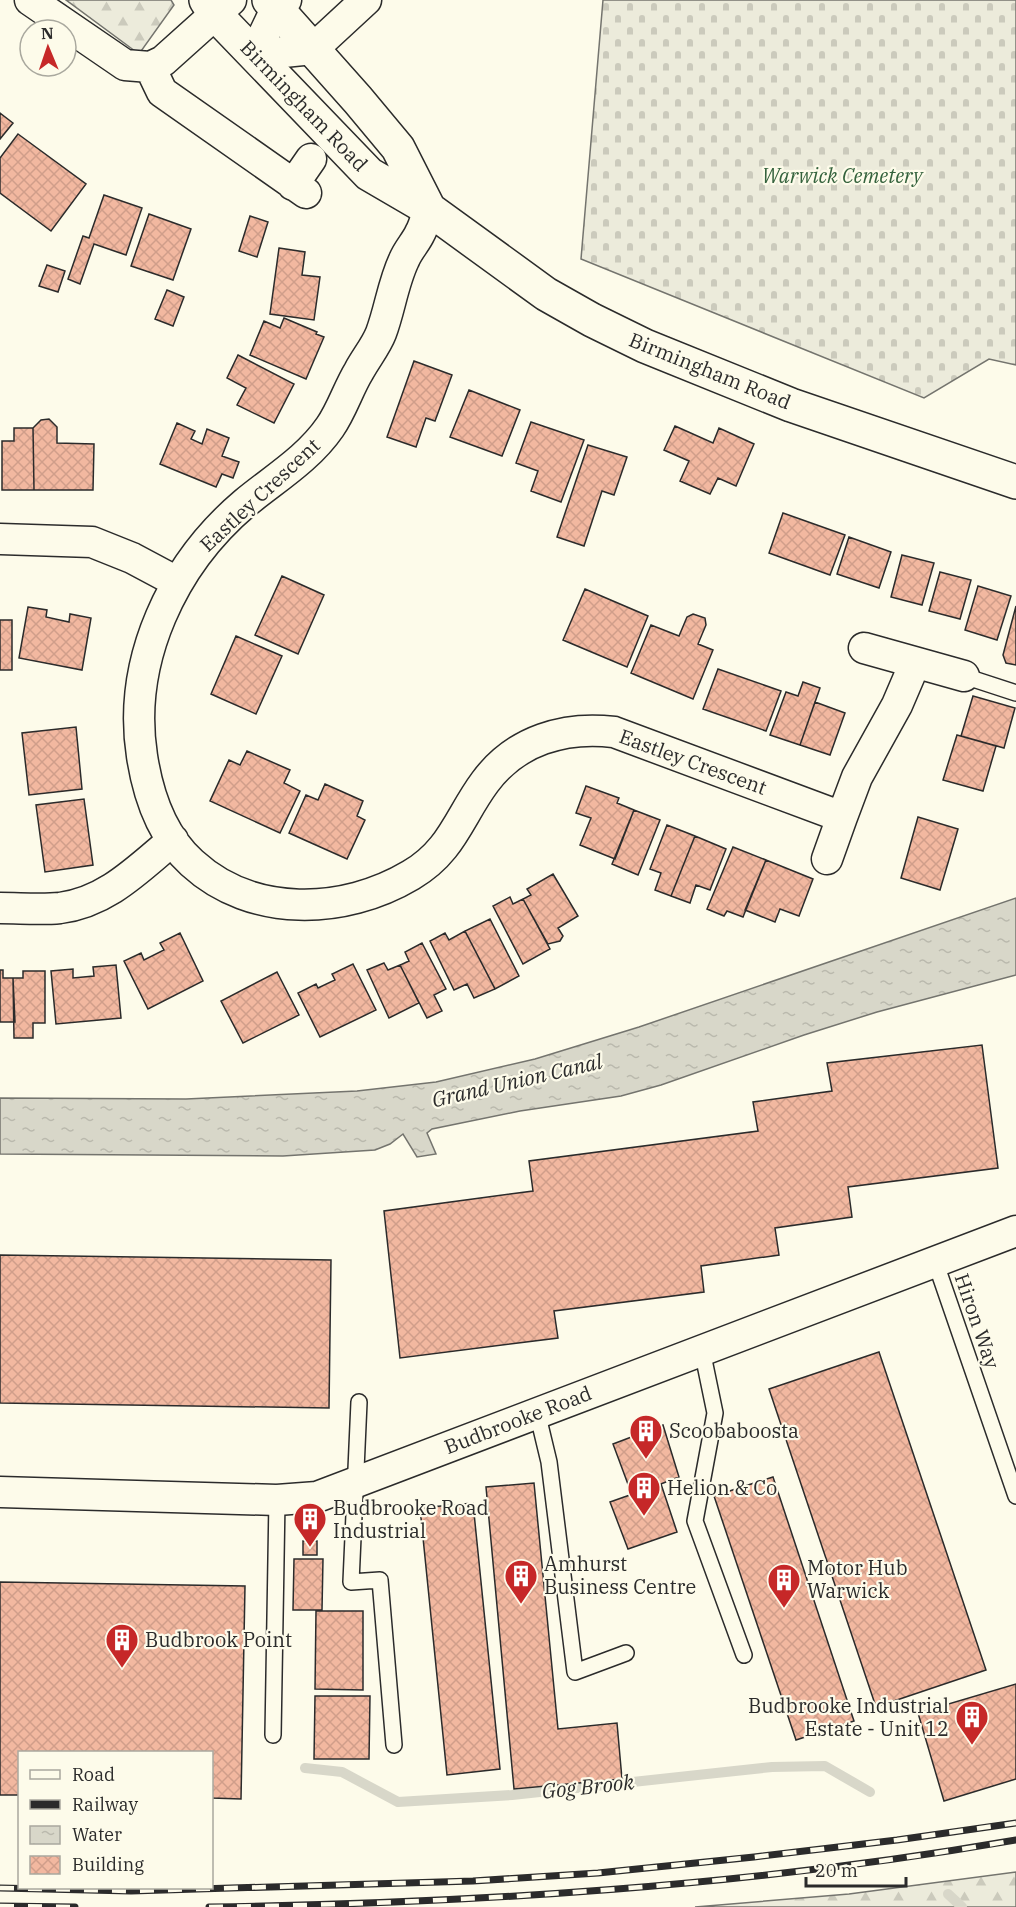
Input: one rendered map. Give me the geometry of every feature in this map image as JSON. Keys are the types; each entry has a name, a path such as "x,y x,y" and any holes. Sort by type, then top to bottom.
{"main road":[{"name":"Birmingham Road","path":"277,2 313,49 398,148 429,209"},
{"name":"Birmingham Road","path":"218,5 254,55 369,174 429,209 546,294 615,332 791,405 1016,482"}],"street":[{"path":"30,0 116,61 134,67 150,67"},
{"path":"277,2 254,55 313,49 366,0"},
{"name":"Birmingham Road","path":"218,5 163,61 150,67 162,92 300,189 311,159"},
{"name":"Eastley Crescent","path":"429,209 421,232 404,259 380,335 357,373 328,430 292,467 258,492 215,532 194,556 177,582 159,618 142,681 140,729 146,776 157,810 172,840 191,862 212,879 237,892 286,904 333,904 357,898 385,888 413,874 432,860 451,839 485,781 515,754 547,736 578,730 614,732 842,817"},
{"path":"0,539 92,542 132,558 177,582"},
{"path":"864,648 964,676"},
{"path":"827,859 857,777 897,705 915,663"},
{"path":"0,908 61,908 97,898 142,868 172,840"},
{"name":"Budbrooke Road","path":"0,1492 277,1500 317,1497 1016,1231"}],"lane":[{"path":"964,676 1016,693"},
{"name":"Hiron Way","path":"935,1261 1016,1496"},
{"path":"702,1350 716,1413 695,1521 744,1655"},
{"path":"359,1402 351,1582 380,1580 394,1745"},
{"path":"537,1412 549,1462 575,1672 626,1653"},
{"path":"273,1735 277,1500"}],"green space":[{"path":"66,0 171,0 174,5 139,54"},
{"name":"Warwick Cemetery","path":"603,0 1016,0 1016,365 989,359 924,398 581,259"},
{"path":"1016,1872 1016,1907 695,1907 849,1894"}],"water":[{"name":"Grand Union Canal","path":"1016,898 1016,975 877,1012 661,1085 621,1096 520,1111 432,1129 427,1133 436,1154 417,1157 403,1134 390,1144 375,1150 283,1156 0,1154 0,1098 186,1099 357,1091 436,1082 535,1059 639,1027"}],"building":[{"path":"0,113 13,123 0,139"},
{"path":"18,134 86,184 51,231 0,193 0,158"},
{"path":"104,195 142,208 126,255 94,244 80,284 68,279 83,236 89,238"},
{"path":"149,214 191,229 173,280 131,266"},
{"path":"250,216 268,222 257,257 239,251"},
{"path":"279,248 305,252 302,275 320,277 314,320 270,314"},
{"path":"47,265 65,271 58,292 39,286"},
{"path":"167,290 184,297 173,326 155,319"},
{"path":"284,318 324,337 306,379 250,355 264,321 280,328"},
{"path":"238,355 294,384 274,423 237,405 246,388 227,378"},
{"path":"414,361 452,375 435,421 426,418 416,447 387,437"},
{"path":"469,390 520,410 502,456 450,437"},
{"path":"49,419 57,427 57,443 94,444 93,490 34,490 33,428 41,420"},
{"path":"531,422 584,440 561,502 531,491 538,471 516,463"},
{"path":"177,423 195,431 191,439 202,444 207,429 229,438 222,456 239,462 233,478 222,474 216,487 160,464"},
{"path":"675,426 713,443 719,428 754,444 736,486 718,478 710,494 680,481 689,461 664,450"},
{"path":"14,428 33,428 34,490 2,490 2,441 14,441"},
{"path":"588,445 627,457 614,495 602,491 584,546 557,537"},
{"path":"783,513 845,535 830,575 769,553"},
{"path":"849,537 891,552 879,588 837,574"},
{"path":"902,555 934,563 922,605 891,597"},
{"path":"940,572 971,580 960,619 929,611"},
{"path":"282,576 324,595 298,654 255,635"},
{"path":"978,586 1011,596 997,640 965,630"},
{"path":"585,589 648,616 627,667 563,640"},
{"path":"1016,606 1016,665 1006,663 1003,655"},
{"path":"28,607 47,610 46,617 69,622 70,614 91,618 82,670 19,658"},
{"path":"693,614 705,618 706,625 698,644 713,650 693,699 631,673 651,625 679,636 687,617"},
{"path":"0,620 12,620 12,670 0,670"},
{"path":"236,636 282,656 256,714 211,694"},
{"path":"718,669 781,691 766,731 703,709"},
{"path":"803,682 820,688 800,745 770,735 786,692 798,696"},
{"path":"973,696 1015,708 1004,748 961,736"},
{"path":"815,702 845,713 830,755 800,745"},
{"path":"76,727 82,789 29,795 22,733"},
{"path":"957,735 996,746 983,791 943,780"},
{"path":"247,751 290,770 284,783 300,791 280,833 210,801 229,760 240,765"},
{"path":"325,784 363,801 357,816 365,820 347,859 289,833 306,795 318,800"},
{"path":"586,786 619,798 617,803 634,810 615,859 580,845 591,818 576,813"},
{"path":"84,799 93,865 45,872 36,805"},
{"path":"634,810 660,820 638,875 612,864"},
{"path":"918,817 958,829 940,890 901,878"},
{"path":"667,825 695,836 671,896 655,890 661,873 650,869"},
{"path":"695,836 726,849 710,890 696,885 690,903 671,896"},
{"path":"733,847 766,860 743,917 727,911 724,916 707,909"},
{"path":"766,860 813,879 799,916 780,909 775,922 745,910"},
{"path":"553,874 578,916 558,928 563,936 560,941 548,944 523,899 531,895 527,889"},
{"path":"510,897 513,904 523,899 550,949 523,964 493,906"},
{"path":"490,919 519,976 495,989 465,931"},
{"path":"465,931 495,989 474,998 467,984 454,990 430,941 445,933 449,940"},
{"path":"180,933 203,981 148,1009 124,961 141,953 144,960 164,950 160,943"},
{"path":"422,943 446,989 434,995 442,1011 427,1018 400,965 409,961 405,952"},
{"path":"384,963 388,970 400,965 419,1003 389,1018 367,970"},
{"path":"353,964 376,1010 320,1037 298,993 316,984 318,988 335,980 332,974"},
{"path":"116,965 121,1018 56,1024 51,971 73,969 73,978 94,976 93,967"},
{"path":"0,970 3,970 3,978 13,978 15,1022 0,1022"},
{"path":"23,971 45,971 45,1023 33,1023 33,1038 14,1038 13,978 23,978"},
{"path":"277,972 299,1015 243,1043 221,1001"},
{"path":"982,1045 998,1168 848,1187 852,1217 775,1228 779,1255 701,1266 704,1292 554,1311 558,1338 400,1358 384,1211 533,1191 529,1161 758,1131 753,1102 832,1091 827,1063"},
{"path":"0,1255 331,1260 329,1408 0,1403"},
{"path":"879,1352 986,1670 876,1707 769,1389"},
{"name":"Scoobaboosta","path":"663,1425 679,1477 632,1495 613,1444"},
{"name":"Motor Hub Warwick","path":"773,1477 854,1721 796,1740 714,1496"},
{"name":"Amhurst Business Centre","path":"534,1483 558,1729 617,1723 622,1779 514,1789 486,1487"},
{"name":"Helion & Co","path":"661,1484 677,1532 628,1549 610,1502"},
{"path":"473,1503 500,1769 447,1775 420,1508"},
{"name":"Budbrooke Road Industrial","path":"303,1541 317,1541 317,1555 303,1555"},
{"path":"294,1559 323,1559 322,1610 293,1610"},
{"name":"Budbrook Point","path":"0,1582 245,1586 241,1799 213,1798 213,1751 18,1751 18,1795 0,1795"},
{"path":"316,1611 363,1611 363,1690 315,1689"},
{"name":"Budbrooke Industrial Estate - Unit 12","path":"1016,1684 1016,1779 944,1801 918,1713"},
{"path":"315,1696 370,1696 369,1759 314,1759"}],"waterway":[{"name":"Gog Brook","path":"305,1768 342,1772 398,1802 512,1795 772,1767 825,1766 870,1792"},
{"name":"Gog Brook","path":"948,1894 962,1907"}],"railway":[{"path":"213,1889 473,1881 598,1873 897,1840 1016,1823"},
{"path":"209,1907 412,1901 614,1889 816,1869 1016,1840"},
{"path":"0,1888 18,1888"},
{"path":"44,1889 131,1891 199,1889"},
{"path":"0,1906 75,1907"}],"place":[{"name":"Scoobaboosta","path":"646,1460"},
{"name":"Helion & Co","path":"644,1517"},
{"name":"Budbrooke Road Industrial","path":"310,1548"},
{"name":"Amhurst Business Centre","path":"521,1605"},
{"name":"Motor Hub Warwick","path":"784,1609"},
{"name":"Budbrook Point","path":"122,1669"},
{"name":"Budbrooke Industrial Estate - Unit 12","path":"972,1746"}]}
